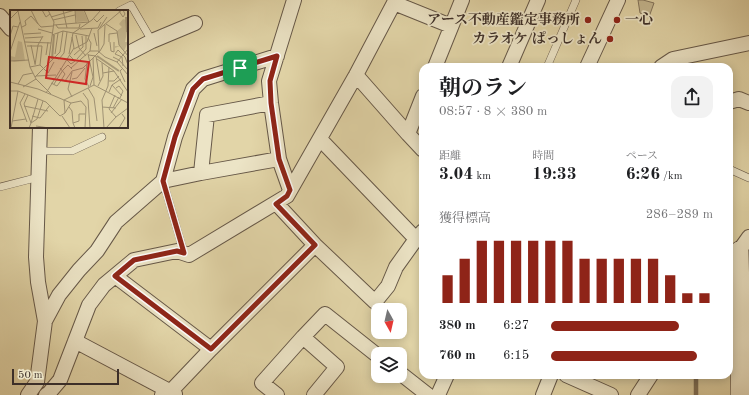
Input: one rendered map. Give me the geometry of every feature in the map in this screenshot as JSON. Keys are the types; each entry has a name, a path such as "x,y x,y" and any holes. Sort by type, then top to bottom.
{"street":[{"path":"290,190 279,159 271,103 270,81 294,0"},
{"path":"437,63 462,0"},
{"path":"511,63 538,0"},
{"path":"589,63 618,0"},
{"path":"46,395 60,380 89,305 104,285 134,260 177,251 189,255 287,196 356,75 394,3 451,26"},
{"path":"0,16 10,28"},
{"path":"128,54 195,23"},
{"path":"668,63 673,60 749,43"},
{"path":"163,181 175,137 193,89 203,79 277,56"},
{"path":"356,75 419,146"},
{"path":"733,101 739,100 749,103"},
{"path":"201,173 207,115 271,103"},
{"path":"408,134 419,106"},
{"path":"28,395 37,382 45,321 38,282 36,257 40,128"},
{"path":"320,139 419,234"},
{"path":"45,321 59,295 79,270 97,251 116,222 163,181 279,159"},
{"path":"276,204 315,245 375,302 388,286 396,267 419,236"},
{"path":"75,341 170,394 211,349 315,245"},
{"path":"738,250 745,337 740,395"},
{"path":"115,276 211,349"},
{"path":"277,395 262,383 302,337 325,314 371,350"},
{"path":"302,337 337,367 314,395"},
{"path":"407,378 428,395"},
{"path":"438,395 445,379"},
{"path":"543,395 549,379"},
{"path":"575,379 611,395"},
{"path":"638,395 648,379"}],"lane":[{"path":"549,63 576,0"},
{"path":"121,10 131,5 152,42"},
{"path":"39,151 72,151 102,137"},
{"path":"733,171 749,178"},
{"path":"0,187 39,177"},
{"path":"163,181 184,253"}],"shaded area":[{"path":"638,0 654,3 649,17 640,13"}],"waterway":[{"path":"696,379 696,395"}],"place":[{"name":"アース不動産鑑定事務所","path":"588,20"},
{"name":"一心","path":"617,20"},
{"name":"カラオケ ぱっしょん","path":"610,39"}],"route":[{"path":"277,56 270,81 271,103 279,159 290,190 287,196 276,204 315,245 211,349 115,276 134,260 177,251 184,253 163,181 175,137 193,89 203,79 240,68 277,56"}]}
